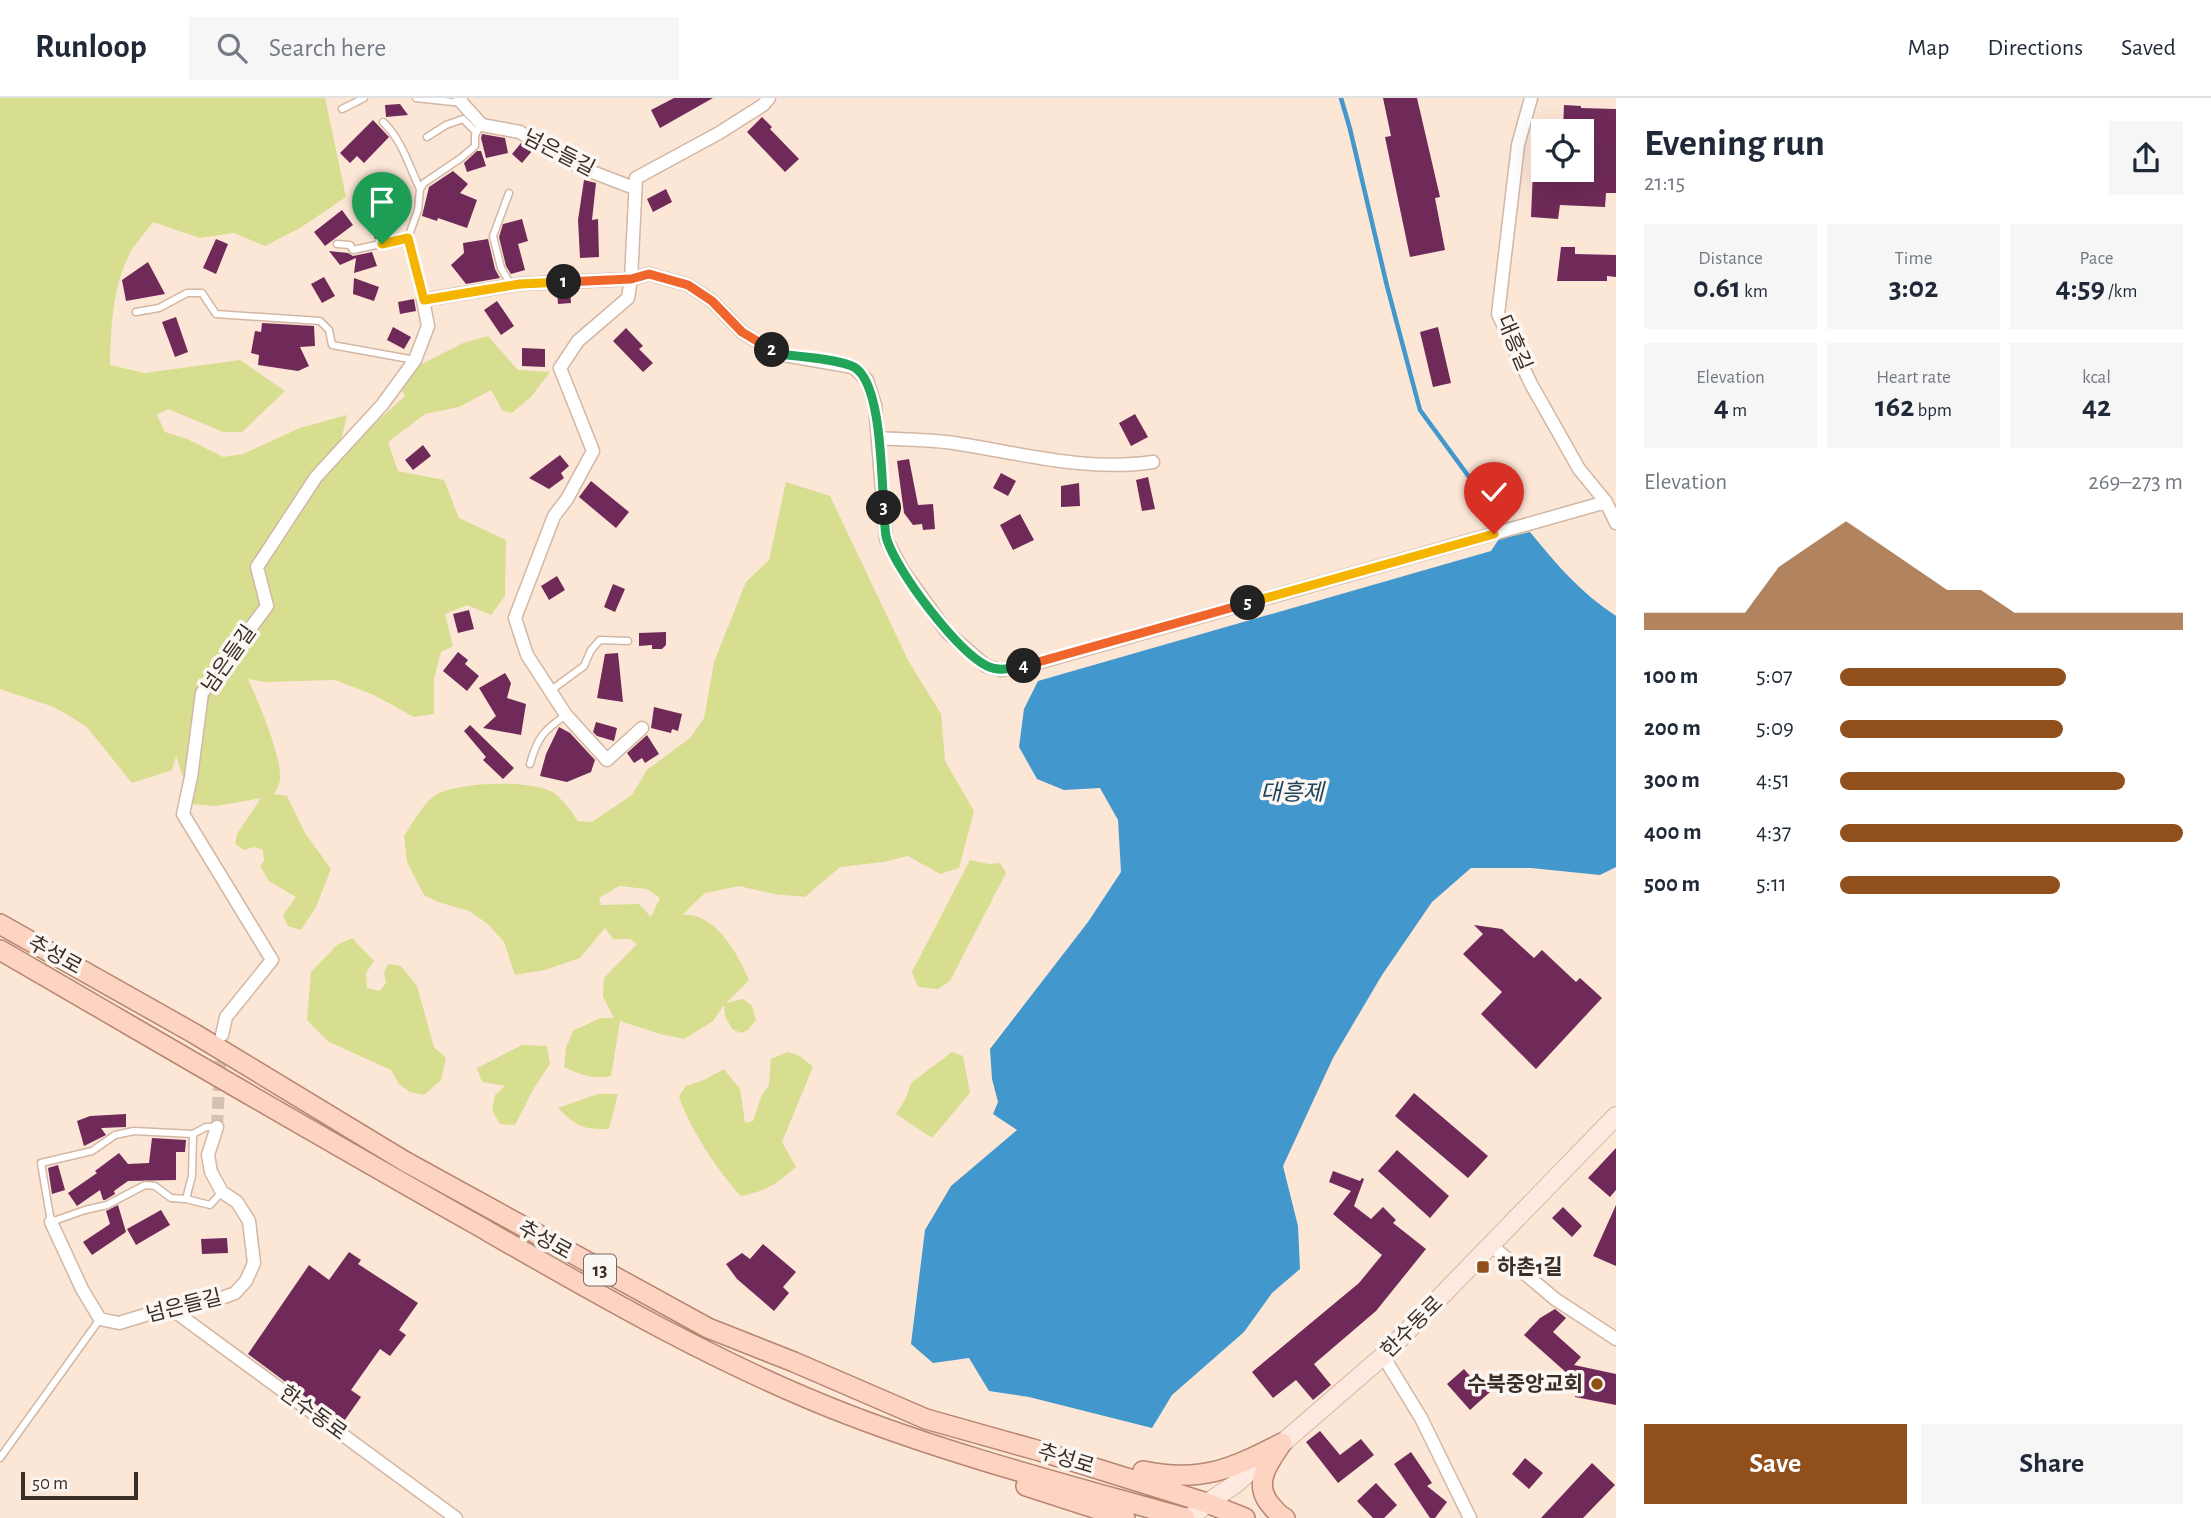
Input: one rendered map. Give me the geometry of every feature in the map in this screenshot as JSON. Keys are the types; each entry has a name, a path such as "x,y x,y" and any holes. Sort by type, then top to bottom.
{"main road":[{"name":"추성로","path":"0,924 195,1034 406,1162 708,1328 926,1419 1040,1451 1207,1503 1245,1518"},
{"name":"추성로","path":"0,950 352,1155 633,1314 752,1372 847,1414 928,1443 1187,1518"},
{"path":"909,1412 974,1425 1168,1476 1206,1475 1242,1463 1282,1443"},
{"path":"847,1414 1000,1479 1125,1518"},
{"path":"1282,1443 1263,1473 1260,1485 1266,1499 1279,1515 1285,1518"}],"street":[{"path":"642,729 607,760 566,715 550,691 527,654 515,618 554,516 567,499 593,451 560,368 578,341 628,298 636,178 719,133 763,105 769,98"},
{"name":"대흥길","path":"1531,98 1518,145 1498,314 1531,384 1579,468 1606,502 1616,523"},
{"path":"461,100 479,129"},
{"name":"넘은들길","path":"479,129 520,132 548,151 582,168 634,188"},
{"path":"424,300 511,285 631,279 649,274 688,285 712,301 742,332 778,354 853,367 867,380 875,405 886,539 903,571 947,632 986,666 1000,670 1030,664 1606,502"},
{"name":"넘은들길","path":"222,1035 226,1017 272,960 183,814 191,778 202,693 267,606 257,567 316,477 382,405 415,360 428,326 424,300"},
{"path":"878,438 952,443 1051,461 1127,466 1153,462"},
{"name":"한수동로","path":"1187,1518 1234,1485 1383,1356 1616,1116"},
{"name":"넘은들길","path":"100,1319 119,1324 188,1302 219,1299 235,1293 246,1281 254,1263 248,1221 237,1202 222,1192 211,1172 208,1155 217,1127"},
{"path":"51,1222 82,1289 100,1319"},
{"path":"1492,1246 1555,1299 1616,1339"},
{"name":"한수동로","path":"170,1308 456,1518"},
{"path":"1383,1356 1421,1418 1470,1518"}],"lane":[{"path":"342,109 364,98"},
{"path":"416,98 461,100"},
{"path":"337,244 350,245 353,250 408,238 418,210 420,189 424,183 461,159 474,146 479,129 463,119 446,125 427,137"},
{"path":"383,122 392,130 400,144 420,189"},
{"path":"509,193 493,236 501,268 511,285"},
{"name":"넘은들길","path":"408,238 424,300"},
{"path":"136,312 159,308 187,293 202,293 216,314 320,320 328,331 332,345 415,360"},
{"path":"550,691 584,666 591,650 600,640 628,640"},
{"path":"530,764 533,751 545,729 566,715"},
{"path":"217,1127 206,1127 193,1134 134,1131 115,1135 92,1151 41,1163 51,1222 107,1205 145,1185 155,1186 171,1198 210,1205 222,1192"},
{"path":"186,1199 192,1176 193,1134"},
{"path":"0,1458 100,1319"}],"green space":[{"path":"0,98 325,98 346,197 300,228 265,246 234,233 200,238 153,222 130,253 116,294 110,365 145,373 240,360 285,391 242,432 223,432 168,409 157,415 165,432 187,439 223,457 243,454 300,428 347,415 341,441 372,426 405,396 400,387 414,368 463,343 488,336 518,370 550,372 531,397 512,413 503,411 491,390 459,407 425,414 388,442 398,471 444,480 459,518 506,540 505,596 491,615 467,605 445,614 453,646 441,652 434,679 434,714 414,717 374,695 335,680 265,682 248,679 275,747 280,775 274,794 287,796 305,833 331,869 315,909 301,930 288,926 283,915 296,897 269,881 260,866 264,861 263,850 254,847 244,850 235,844 237,834 261,798 217,806 192,804 176,756 172,770 132,783 86,726 54,707 0,689"},
{"path":"786,482 830,496 909,662 941,714 945,761 974,811 959,868 940,874 908,856 840,867 805,897 774,894 739,886 705,893 682,915 705,920 715,927 732,947 749,980 726,1003 743,999 752,1006 756,1020 748,1030 741,1033 732,1029 725,1016 724,1005 713,1021 684,1039 620,1021 611,1076 592,1077 576,1072 564,1067 566,1048 573,1031 600,1018 614,1018 603,997 604,978 637,944 630,939 613,939 605,928 580,958 545,970 515,975 504,942 488,924 469,911 424,895 407,862 404,836 429,800 457,788 512,784 544,788 558,796 578,821 592,822 632,795 647,770 690,738 704,718 714,662 746,582 769,560","holes":["619,886 647,889 660,898 651,917 639,904 601,905 599,898"]},
{"path":"970,860 1000,863 1006,873 950,981 938,989 918,987 912,972"},
{"path":"352,938 374,961 366,973 367,988 380,991 386,983 384,973 388,964 401,966 417,986 434,1047 446,1058 441,1080 424,1095 410,1092 399,1084 391,1070 329,1042 307,1020 311,972 337,945"},
{"path":"522,1045 547,1046 550,1064 515,1125 500,1124 492,1110 495,1095 505,1086 482,1082 477,1068"},
{"path":"788,1052 800,1056 813,1067 782,1142 796,1167 771,1186 741,1196 705,1149 679,1096 686,1086 724,1069 740,1089 745,1123 753,1121 761,1097 769,1085 771,1059"},
{"path":"952,1052 963,1056 970,1093 932,1138 896,1114 911,1083"},
{"path":"598,1094 618,1094 609,1129 580,1126 558,1108"}],"water":[{"name":"대흥제","path":"1530,532 1570,577 1616,616 1616,867 1600,875 1531,868 1471,868 1432,902 1382,975 1333,1058 1283,1166 1298,1226 1300,1269 1272,1293 1244,1332 1172,1395 1152,1428 1029,1397 989,1391 969,1358 933,1363 911,1344 925,1230 951,1186 1017,1130 993,1114 998,1102 992,1079 990,1049 1088,922 1121,872 1118,820 1100,788 1064,790 1037,779 1019,747 1024,709 1038,681 1491,551 1499,539"}],"building":[{"path":"674,98 713,98 660,128 651,110"},
{"path":"1383,98 1417,98 1440,197 1435,198 1445,250 1410,257 1385,137 1391,136"},
{"path":"400,104 408,115 386,117 385,105"},
{"path":"1564,105 1616,109 1616,193 1606,193 1605,207 1560,205 1558,219 1531,217 1532,182 1594,182 1594,119 1563,119"},
{"path":"762,117 799,159 785,172 747,132"},
{"path":"373,120 389,137 364,163 357,156 350,163 340,153"},
{"path":"482,134 505,138 508,153 486,158"},
{"path":"521,143 532,151 522,163 512,154"},
{"path":"477,151 481,151 486,166 467,172 464,163"},
{"path":"453,171 468,184 460,193 477,200 467,228 438,218 437,221 422,216 429,187"},
{"path":"584,180 596,183 592,220 598,219 599,257 580,258 578,220"},
{"path":"666,189 672,202 653,212 647,199"},
{"path":"342,210 353,225 325,246 314,232"},
{"path":"379,212 388,237 375,239 366,216"},
{"path":"522,219 528,241 518,244 525,270 511,274 506,266 499,237 503,224"},
{"path":"216,239 228,244 216,274 203,268"},
{"path":"488,239 495,269 500,278 466,284 451,265 464,253 463,243"},
{"path":"1561,247 1575,247 1575,254 1616,255 1616,277 1607,276 1607,281 1557,281"},
{"path":"329,251 353,256 372,252 377,266 354,273 356,258 340,265"},
{"path":"148,262 165,294 126,301 122,280"},
{"path":"324,277 335,296 322,303 311,284"},
{"path":"354,278 379,287 374,301 353,294"},
{"path":"570,290 571,303 558,304 557,291"},
{"path":"414,299 416,311 400,314 398,302"},
{"path":"497,301 514,326 501,335 484,310"},
{"path":"176,317 188,352 175,357 162,322"},
{"path":"262,323 314,326 315,346 300,347 309,366 298,371 258,365 259,355 251,353 255,331 261,332"},
{"path":"393,327 411,337 404,349 387,340"},
{"path":"1438,327 1451,383 1433,387 1420,332"},
{"path":"626,328 643,346 639,349 653,363 643,372 613,341"},
{"path":"522,348 545,349 545,367 522,366"},
{"path":"1135,414 1148,437 1131,446 1119,423"},
{"path":"423,445 431,456 413,470 405,460"},
{"path":"560,455 569,466 561,473 564,478 549,489 529,478"},
{"path":"909,459 918,505 933,504 935,529 923,530 922,524 913,525 904,513 897,461"},
{"path":"1001,473 1016,481 1008,496 993,488"},
{"path":"1148,477 1155,509 1142,511 1136,480"},
{"path":"591,481 629,512 616,528 579,497"},
{"path":"1079,483 1080,506 1061,507 1061,486"},
{"path":"1020,514 1034,540 1013,550 1000,525"},
{"path":"557,576 565,590 549,600 541,586"},
{"path":"613,584 625,589 615,612 604,607"},
{"path":"469,610 474,629 458,633 453,614"},
{"path":"666,632 666,645 662,649 652,649 652,645 639,646 639,633"},
{"path":"458,652 468,660 465,664 479,676 467,691 443,671"},
{"path":"618,653 623,702 597,698 605,654"},
{"path":"505,673 511,683 507,698 526,704 521,735 483,728 496,716 479,688"},
{"path":"654,707 682,714 678,731 672,729 671,733 651,728"},
{"path":"596,722 617,728 614,741 597,736 593,732"},
{"path":"470,725 514,768 503,779 483,760 486,757 464,731"},
{"path":"559,727 570,733 595,760 591,772 567,782 540,776 546,754"},
{"path":"647,735 659,754 645,763 642,758 634,763 627,753"},
{"path":"1474,925 1502,929 1534,958 1542,950 1576,982 1580,978 1602,998 1536,1069 1481,1014 1502,992 1463,954 1483,934"},
{"path":"1414,1093 1488,1156 1468,1178 1395,1116"},
{"path":"126,1114 126,1127 101,1128 106,1135 84,1146 77,1121 90,1116"},
{"path":"152,1138 186,1140 185,1152 176,1152 176,1180 128,1181 105,1200 100,1190 77,1206 68,1193 97,1173 95,1171 119,1153 128,1164 149,1163"},
{"path":"1616,1148 1616,1190 1610,1197 1588,1178"},
{"path":"1397,1150 1449,1196 1430,1218 1378,1171"},
{"path":"58,1165 65,1190 52,1194 48,1168"},
{"path":"1333,1171 1360,1181 1364,1179 1354,1206 1371,1219 1383,1207 1396,1220 1393,1223 1426,1249 1376,1311 1314,1364 1331,1385 1313,1400 1296,1380 1273,1398 1252,1372 1359,1283 1382,1255 1333,1214 1351,1191 1329,1182"},
{"path":"118,1205 126,1232 92,1255 83,1242 110,1224 106,1211"},
{"path":"1616,1205 1616,1266 1593,1256"},
{"path":"1563,1207 1582,1226 1572,1237 1552,1218"},
{"path":"161,1210 170,1225 136,1245 127,1229"},
{"path":"227,1238 228,1253 202,1254 201,1239"},
{"path":"763,1244 796,1272 783,1287 789,1293 774,1311 737,1279 726,1264 742,1253 750,1259"},
{"path":"349,1252 361,1260 358,1264 418,1303 399,1330 406,1335 390,1356 380,1349 351,1390 361,1397 342,1424 248,1354 309,1265 329,1280"},
{"path":"1555,1309 1566,1318 1553,1332 1581,1357 1574,1365 1616,1374 1616,1405 1575,1397 1578,1383 1524,1335 1540,1318"},
{"path":"1464,1369 1476,1383 1479,1380 1490,1392 1470,1410 1447,1384"},
{"path":"1320,1431 1340,1455 1361,1439 1374,1455 1338,1483 1306,1442"},
{"path":"1411,1452 1432,1483 1427,1486 1447,1502 1435,1518 1430,1518 1394,1464"},
{"path":"1525,1458 1543,1473 1529,1489 1512,1474"},
{"path":"1592,1463 1615,1485 1583,1518 1541,1518"},
{"path":"1376,1483 1397,1505 1384,1518 1373,1518 1357,1501"}],"waterway":[{"path":"1341,98 1420,410 1494,511 1507,537"}],"tunnel":[{"path":"217,1127 221,1047"}],"place":[{"name":"하촌1길","path":"1483,1267"},
{"name":"수북중앙교회","path":"1597,1384"}],"route":[{"path":"382,244 408,238 424,300 520,284 631,279 649,274 688,285 712,301 742,332 778,354 853,367 867,380 875,405 886,539 903,571 947,632 986,666 1000,670 1030,664 1494,534"}]}
